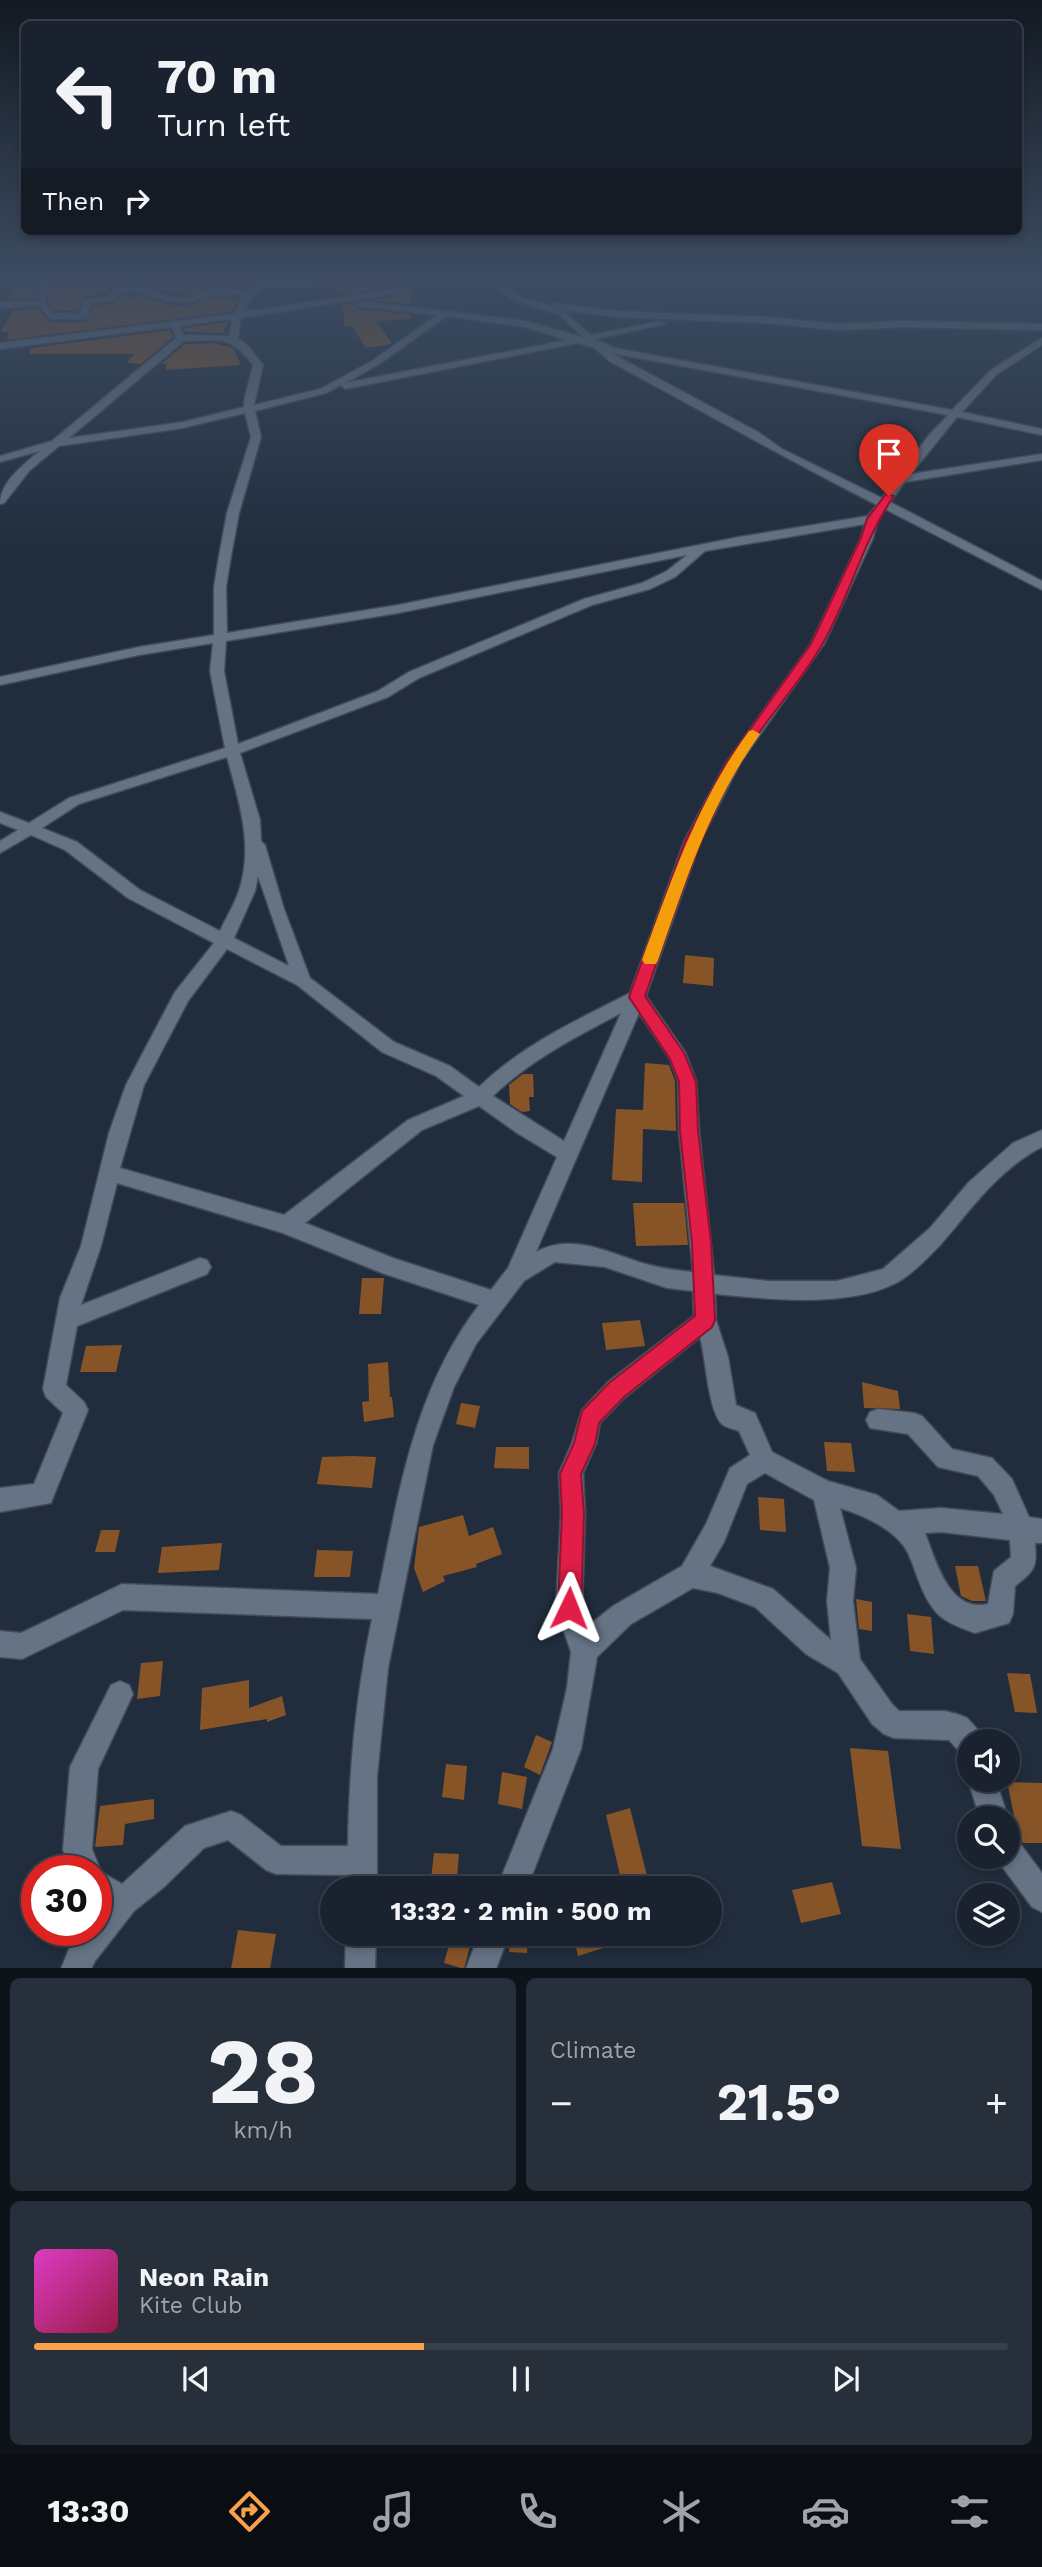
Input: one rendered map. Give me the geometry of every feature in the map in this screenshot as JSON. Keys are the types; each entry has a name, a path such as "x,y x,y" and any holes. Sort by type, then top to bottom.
{"street":[{"path":"0,501 26,468 143,372"},
{"path":"257,372 254,390 248,402 256,437 233,513 220,587 222,613 217,671 226,727 252,828 276,909 303,981"},
{"path":"328,389 360,372"},
{"path":"0,459 54,444 121,432 183,425 328,389 414,372"},
{"path":"636,372 754,434 877,512 977,550 1042,586"},
{"path":"738,372 1042,432"},
{"path":"76,1968 84,1950 124,1901 154,1877 195,1836 230,1825 276,1860 362,1875 363,1776 375,1668 421,1445 444,1384 468,1337 516,1274 637,997 692,842 733,763 824,632 877,512 933,437 994,372"},
{"path":"902,479 1042,457"},
{"path":"0,681 139,651 398,609 877,512"},
{"path":"0,848 74,801 233,751 383,694 414,675 588,602 646,586 671,574 702,549"},
{"path":"0,817 71,846 134,894 303,981 388,1047 443,1071 524,1128 568,1153"},
{"path":"0,1500 41,1495 76,1410 54,1389 67,1320 111,1173 119,1133 135,1085 180,997 224,942 247,891 254,857 252,828"},
{"path":"288,1225 415,1125 481,1097 506,1072 561,1035 637,997"},
{"path":"637,997 678,1058 687,1082 689,1131 702,1243 705,1320 717,1357 725,1410 732,1418 747,1421 764,1460 824,1492 868,1504 896,1523 916,1542 930,1581 950,1608 975,1620 1000,1614 1003,1580 1024,1563 1032,1530 1003,1487 984,1466 946,1459 914,1424 878,1420"},
{"path":"516,1274 551,1254 576,1253 608,1258 667,1279 768,1290 836,1290 889,1277 937,1234 976,1188 1020,1149 1042,1138"},
{"path":"111,1173 288,1225 389,1266 495,1301"},
{"path":"67,1320 200,1267"},
{"path":"517,1876 567,1749 580,1688 584,1652 569,1608 573,1513 570,1474 584,1444 590,1418 616,1390 705,1320"},
{"path":"584,1652 597,1635 622,1615 691,1575 715,1533 738,1476 764,1460"},
{"path":"824,1492 843,1568 840,1601 842,1639 847,1664 882,1714 894,1724 944,1725 958,1729"},
{"path":"896,1523 941,1520 1032,1530"},
{"path":"691,1575 718,1580 764,1598 815,1645 847,1664"},
{"path":"0,1644 22,1646 122,1597 219,1598 387,1607"},
{"path":"80,1855 77,1850 83,1767 121,1694"},
{"path":"1020,1867 1042,1897"},
{"path":"112,1894 124,1901"},
{"path":"360,1968 361,1946"},
{"path":"481,1968 490,1946"}],"building":[{"path":"685,955 714,958 713,986 683,983"},
{"path":"645,1063 669,1065 675,1081 676,1131 643,1129 642,1182 612,1180 616,1109 643,1110"},
{"path":"523,1074 533,1074 534,1097 529,1097 530,1111 522,1112 510,1104 509,1085"},
{"path":"633,1203 684,1203 688,1245 636,1246"},
{"path":"362,1278 384,1278 381,1314 359,1314"},
{"path":"640,1320 645,1346 606,1350 602,1323"},
{"path":"122,1345 116,1372 80,1372 86,1346"},
{"path":"388,1362 394,1417 364,1422 362,1402 369,1401 368,1364"},
{"path":"862,1382 898,1391 900,1409 864,1408"},
{"path":"461,1403 480,1406 475,1428 456,1424"},
{"path":"824,1442 851,1443 855,1472 827,1471"},
{"path":"496,1447 529,1447 529,1469 494,1468"},
{"path":"322,1457 376,1457 372,1488 317,1484"},
{"path":"758,1497 784,1499 786,1532 760,1530"},
{"path":"463,1515 469,1536 493,1527 502,1554 476,1564 477,1567 443,1576 445,1581 423,1592 414,1568 419,1527"},
{"path":"101,1530 120,1530 115,1552 95,1552"},
{"path":"222,1543 219,1570 158,1573 162,1547"},
{"path":"317,1550 353,1551 350,1577 314,1577"},
{"path":"955,1566 978,1566 986,1601 972,1601 961,1596"},
{"path":"856,1599 872,1602 872,1631 859,1629"},
{"path":"907,1614 931,1617 934,1654 910,1651"},
{"path":"163,1661 160,1696 137,1699 141,1663"},
{"path":"1007,1673 1030,1674 1037,1713 1015,1712"},
{"path":"249,1680 249,1708 282,1696 286,1715 267,1722 267,1719 200,1730 202,1688"},
{"path":"536,1735 552,1742 540,1775 524,1767"},
{"path":"850,1748 888,1751 901,1849 862,1846"},
{"path":"446,1764 467,1766 464,1800 442,1797"},
{"path":"502,1772 527,1777 522,1809 498,1804"},
{"path":"1020,1782 1042,1783 1042,1843 1023,1843 1020,1840 1020,1806 1012,1806 1009,1792 1020,1792"},
{"path":"154,1799 154,1819 125,1824 123,1845 95,1847 100,1806"},
{"path":"630,1808 647,1876 620,1876 606,1815"},
{"path":"434,1853 459,1854 457,1876 431,1876"},
{"path":"832,1882 841,1914 801,1923 792,1890"},
{"path":"238,1930 276,1934 270,1968 231,1968"},
{"path":"449,1946 470,1946 464,1968 444,1963"},
{"path":"510,1946 527,1946 527,1953 509,1952"},
{"path":"576,1946 610,1946 578,1956"}],"slow traffic":[{"path":"650,960 692,842 733,763 753,734"}],"route":[{"path":"569,1608 573,1513 570,1474 584,1444 590,1418 616,1390 705,1320 702,1243 689,1131 687,1082 678,1058 637,997 692,842 733,763 824,632 867,538 872,519 889,496"}]}
